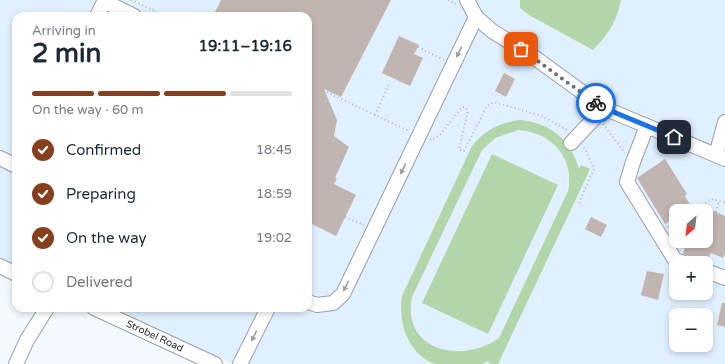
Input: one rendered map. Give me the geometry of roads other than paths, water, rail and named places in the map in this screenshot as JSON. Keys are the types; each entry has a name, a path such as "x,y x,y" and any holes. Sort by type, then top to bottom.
{"street":[{"path":"466,0 476,17 492,31 531,55 604,108 720,157 725,122"},
{"path":"99,12 104,1 126,12"},
{"path":"312,303 317,305 333,304 343,294 476,17"},
{"path":"574,140 604,108"},
{"path":"647,126 627,182 673,256"},
{"path":"0,158 12,164"},
{"path":"0,266 12,272"},
{"path":"713,274 725,278"},
{"path":"16,364 27,340 44,312"},
{"name":"Strobel Road","path":"103,312 216,364"},
{"path":"240,364 266,312"}]}
